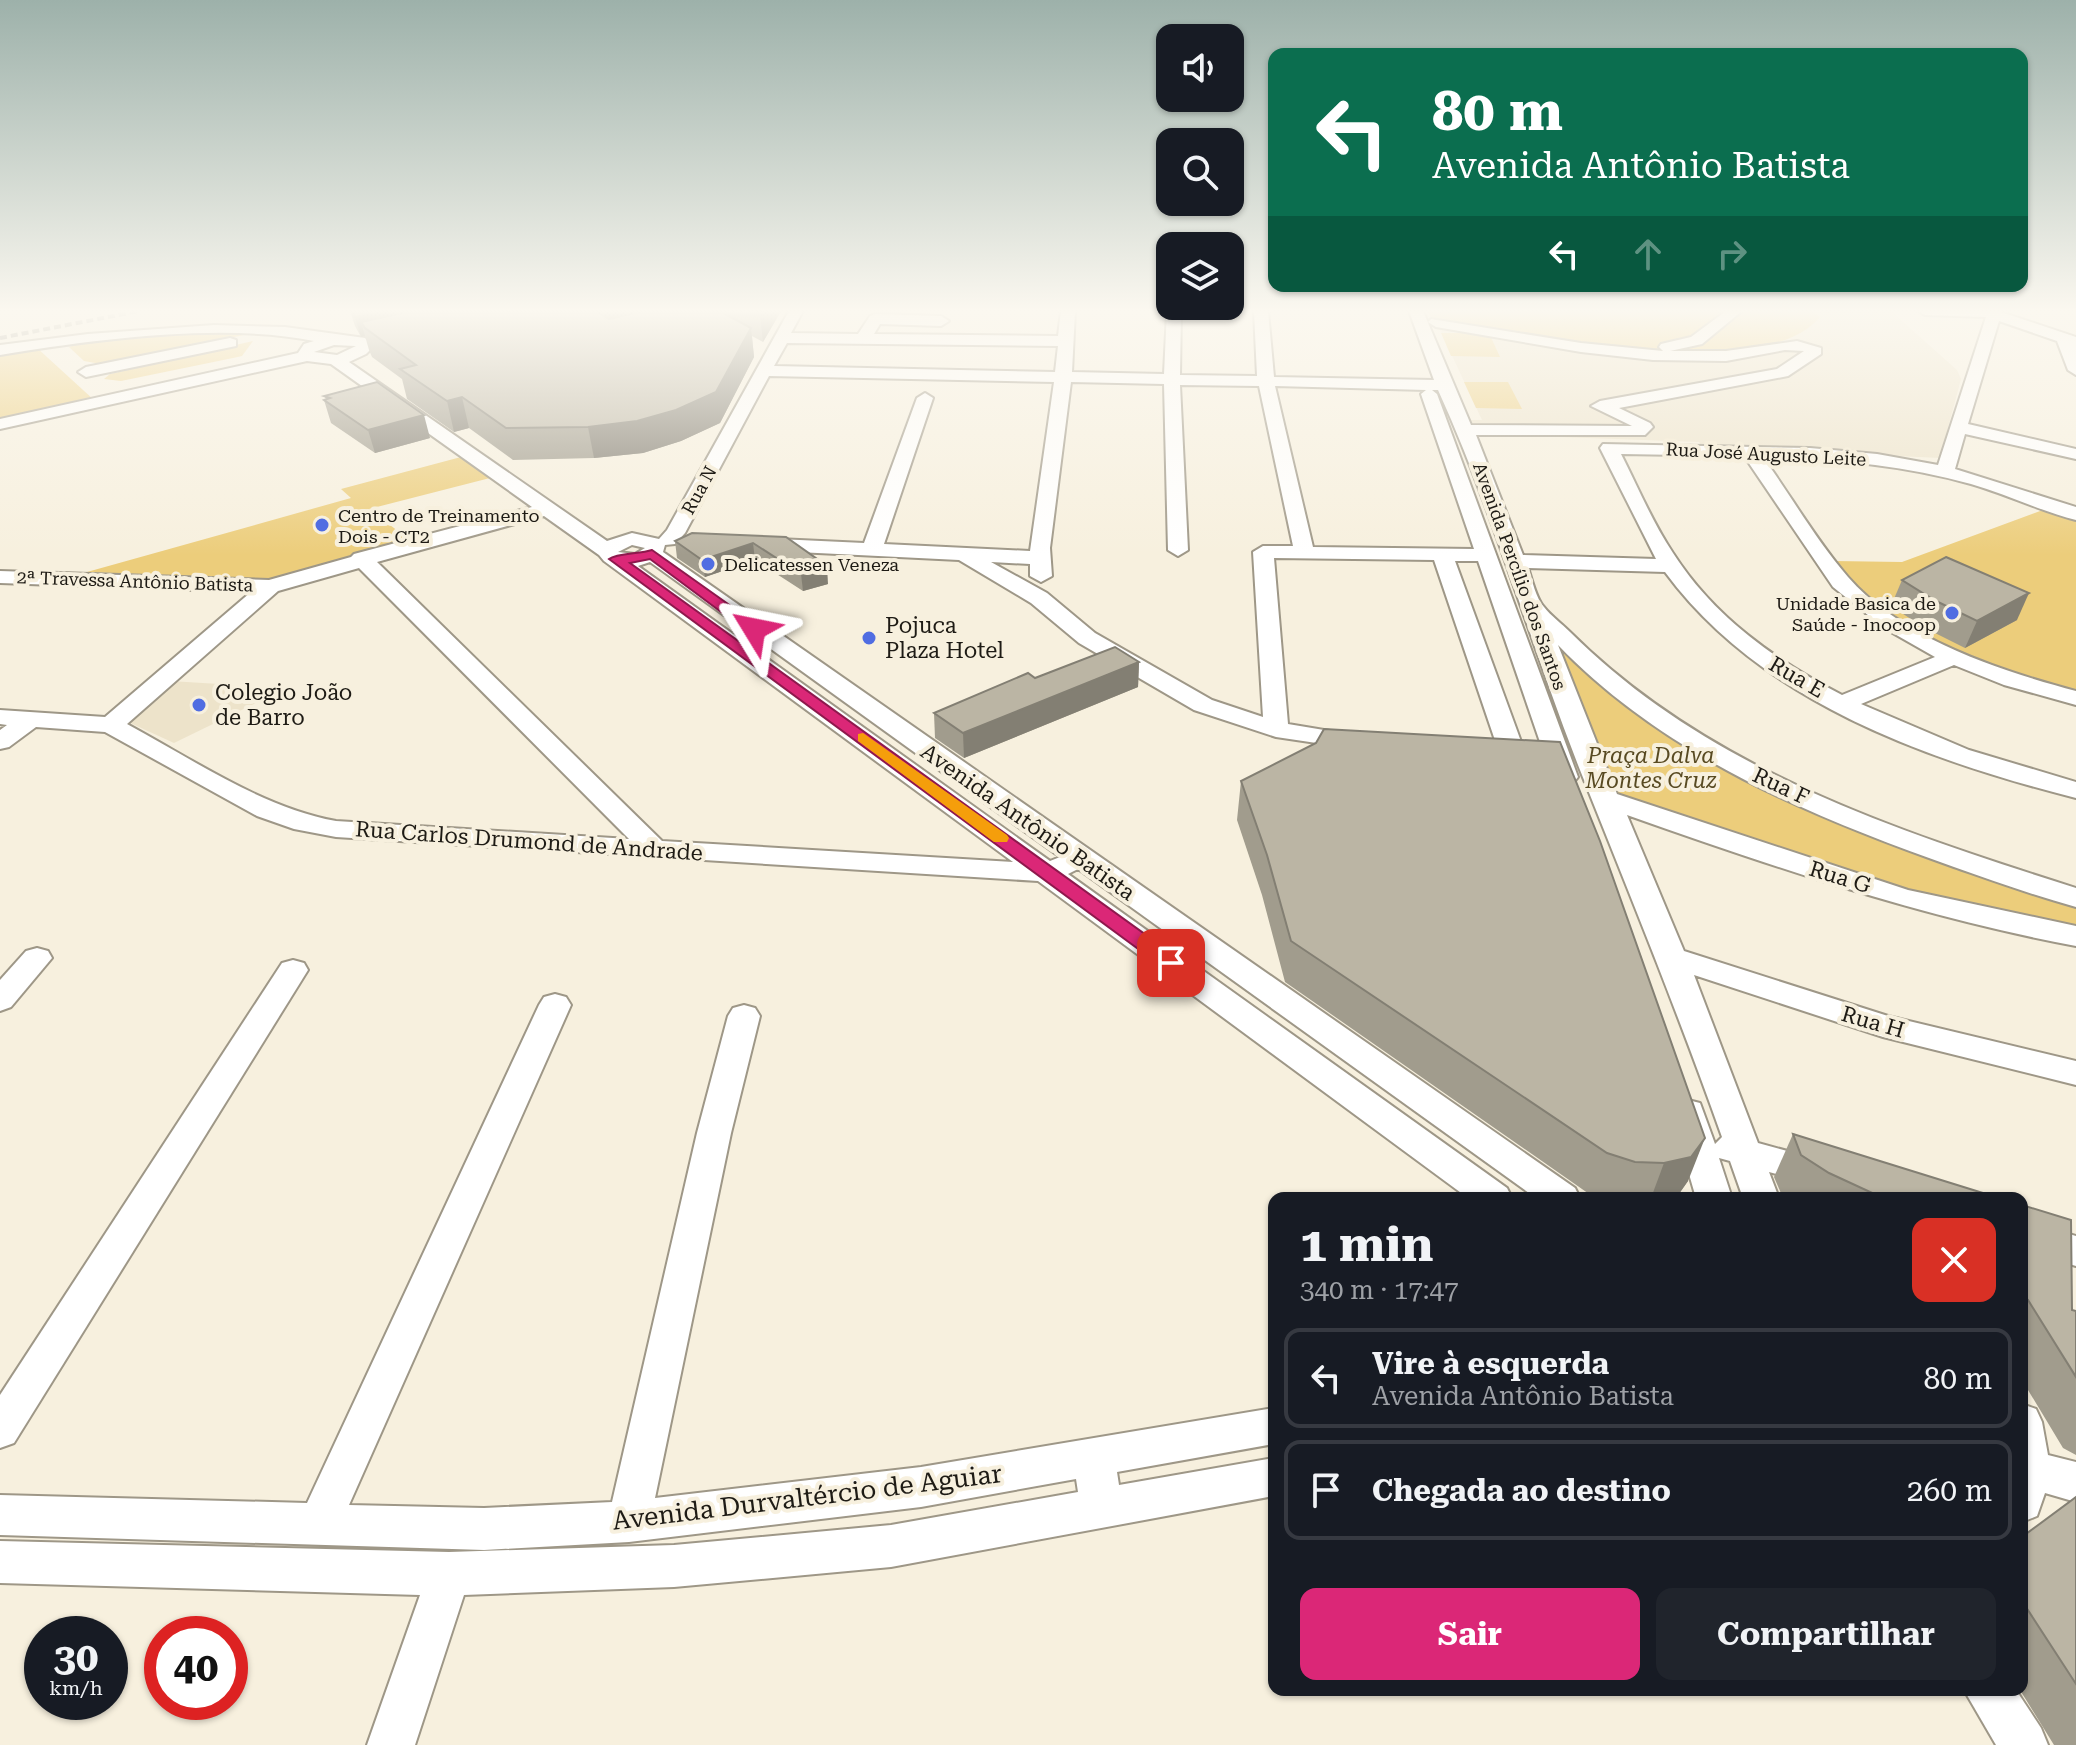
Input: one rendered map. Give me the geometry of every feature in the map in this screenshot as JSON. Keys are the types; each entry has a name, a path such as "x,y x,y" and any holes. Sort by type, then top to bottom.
{"street":[{"name":"Avenida Antônio Batista","path":"389,392 546,509 637,548 1048,873 1486,1192"},
{"path":"421,392 521,470 571,503"},
{"name":"Rua N","path":"637,548 675,533 748,392"},
{"path":"1039,598 1040,548 1061,392"},
{"path":"1172,392 1178,550"},
{"path":"1268,392 1304,551"},
{"name":"Avenida Percílio dos Santos","path":"1439,392 1516,561 1516,600 1525,669 1568,785"},
{"path":"1461,439 1639,431 1643,429 1642,424 1600,406 1675,392"},
{"path":"1945,471 1967,392"},
{"path":"0,424 108,393"},
{"path":"872,548 925,398"},
{"path":"1958,427 2076,454"},
{"name":"Avenida Percílio dos Santos","path":"1461,439 1488,555 1516,600 1606,796 1613,839 1647,925 1674,958 1759,1192"},
{"name":"Rua José Augusto Leite","path":"1461,439 1878,460 1945,471 2076,514"},
{"name":"Rua E","path":"1609,448 1671,566 1738,639 1776,667 1843,703 1979,762 2076,790"},
{"path":"1750,452 1841,582 1888,621 1954,657 2076,698"},
{"path":"500,476 521,470"},
{"path":"111,725 270,586 361,558 546,509"},
{"name":"Avenida Antônio Batista","path":"605,525 1553,1192"},
{"path":"637,548 699,542"},
{"path":"731,543 1042,558"},
{"path":"1276,730 1263,552 1488,555"},
{"path":"1442,553 1514,758"},
{"path":"965,555 1039,598 1087,638 1203,705 1276,730 1387,745"},
{"path":"361,558 655,849"},
{"path":"1516,561 1671,566"},
{"name":"2ª Travessa Antônio Batista","path":"0,577 270,586"},
{"name":"Rua F","path":"1516,600 1629,696 1716,754 1878,829 2076,898"},
{"path":"1843,703 1954,657"},
{"name":"Rua Carlos Drumond de Andrade","path":"0,717 111,725 266,810 303,823 336,829 1048,873 1080,858"},
{"path":"0,742 31,719"},
{"name":"Rua G","path":"1486,755 1514,758 1568,785 1828,874 1956,911 2076,936"},
{"path":"0,1000 37,958"},
{"name":"Rua H","path":"1674,958 1883,1026 2076,1073"},
{"path":"0,1430 293,970"},
{"path":"318,1526 555,1005"},
{"path":"629,1522 714,1133 744,1016"},
{"path":"1680,1090 1701,1145 1713,1192"},
{"path":"1701,1145 1743,1149 1844,1180"},
{"path":"2028,1237 2076,1251"},
{"name":"Avenida Durvaltércio de Aguiar","path":"0,1515 484,1529 629,1522 906,1489 1268,1427"},
{"path":"1094,1457 1101,1506"},
{"name":"Avenida Durvaltércio de Aguiar","path":"0,1562 449,1574 674,1566 891,1546 1268,1478"},
{"path":"2028,1485 2076,1482"},
{"path":"391,1745 449,1574"},
{"path":"1992,1696 2024,1745"}],"shaded area":[{"path":"1469,392 1957,392 1940,458 1702,447 1699,442 1477,434 1470,420 1482,420"},
{"name":"Colegio João de Barro","path":"170,681 287,688 174,743 126,721"}],"green space":[{"path":"0,392 86,392 94,400 0,421"},
{"path":"1469,392 1513,392 1522,409 1476,408"},
{"name":"Centro de Treinamento Dois - CT2","path":"461,457 490,478 369,509 411,541 277,579 87,572 351,498 341,489"},
{"path":"2051,507 2076,517 2076,695 1976,659 1915,628 1887,610 1833,561 1902,562"},
{"name":"Praça Dalva Montes Cruz","path":"1556,646 1644,717 1714,764 1821,814 2076,906 2076,929 1908,891 1618,794"}],"building":[{"path":"338,392 392,392 424,415 368,430 324,400 330,398 324,396"},
{"path":"434,392 715,392 676,410 637,421 588,427 506,428 462,397 447,401"},
{"path":"692,533 786,537 827,566 801,574 753,543 702,560 675,541"},
{"path":"1946,557 2029,593 1977,621 1902,580"},
{"path":"1115,647 1139,662 963,733 934,713 1028,673 1035,678"},
{"path":"1324,729 1560,742 1600,841 1705,1138 1691,1157 1664,1163 1635,1162 1607,1153 1291,941 1267,855 1241,781 1316,743"},
{"path":"1793,1134 1980,1192 1870,1192 1829,1173 1801,1155"},
{"path":"2028,1207 2071,1220 2076,1377 2028,1300"},
{"path":"2076,1497 2076,1684 2028,1610 2028,1533"}],"slow traffic":[{"path":"863,738 1001,838"}],"place":[{"name":"Centro de Treinamento Dois - CT2","path":"322,525"},
{"name":"Delicatessen Veneza","path":"708,564"},
{"name":"Unidade Basica de Saúde - Inocoop","path":"1952,613"},
{"name":"Pojuca Plaza Hotel","path":"869,638"},
{"name":"Colegio João de Barro","path":"199,705"}],"route":[{"path":"754,629 652,554 638,560 615,559 728,638 1171,963"}]}
